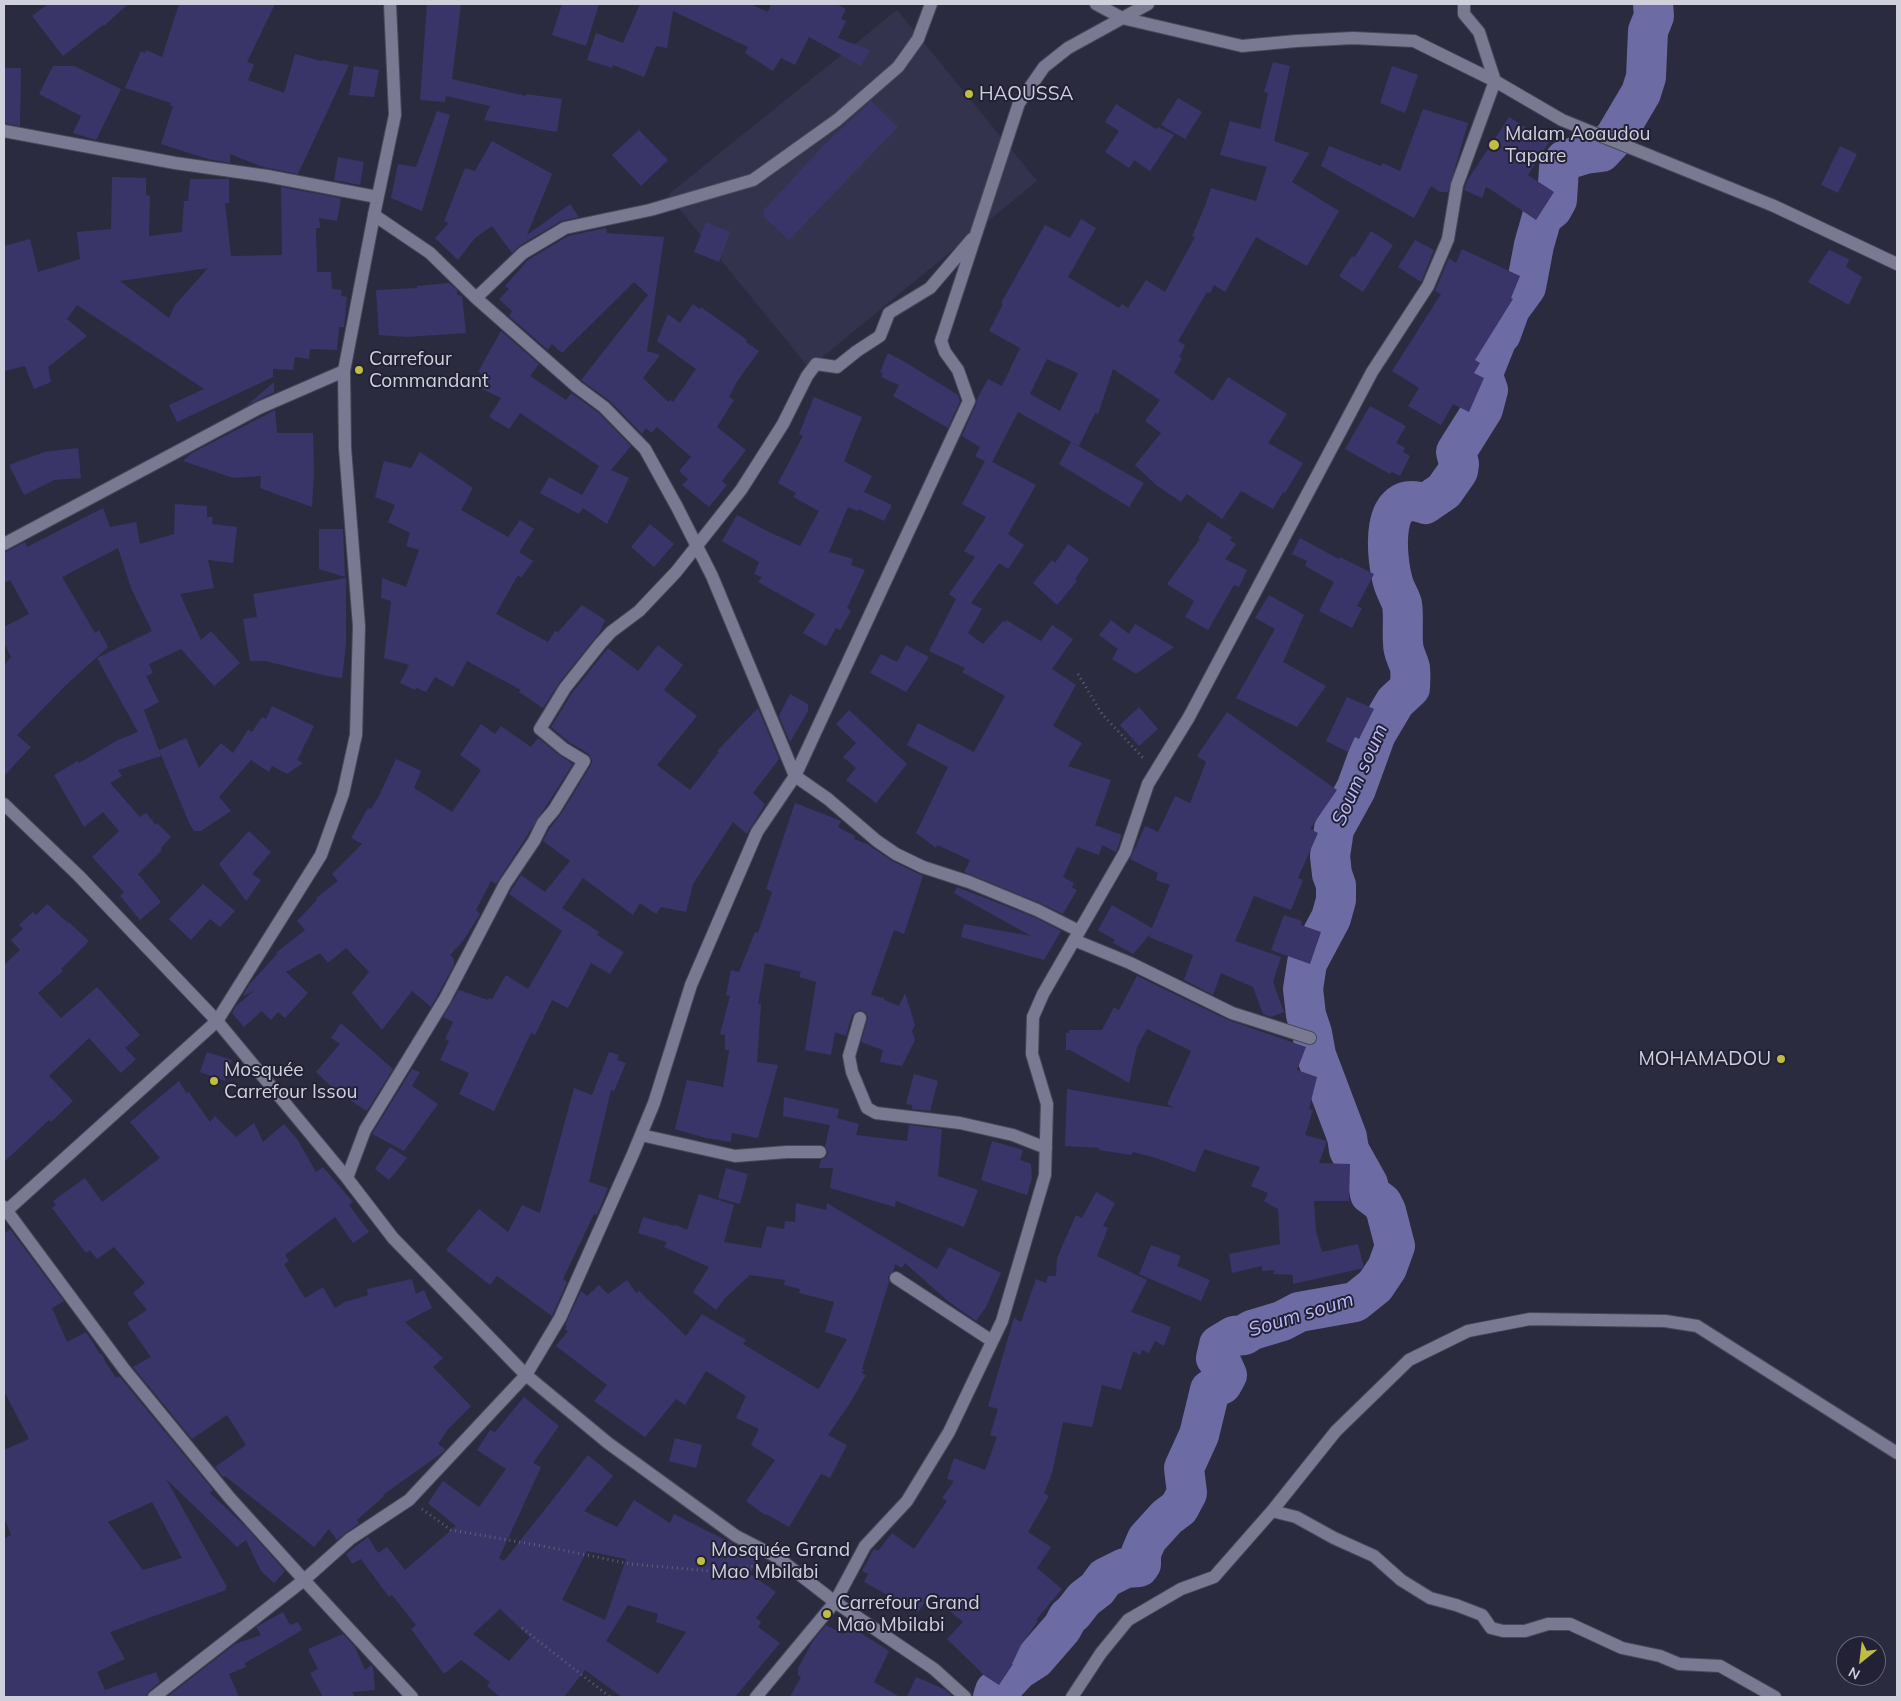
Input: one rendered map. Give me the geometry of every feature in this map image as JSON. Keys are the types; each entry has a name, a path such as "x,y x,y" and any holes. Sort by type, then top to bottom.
{"street":[{"path":"390,4 395,115 377,197 344,371 344,448 359,626 356,734 343,794 321,856 217,1021 5,1210 124,1369 229,1497 412,1697"},
{"path":"476,298 523,253 565,228 650,210 752,180 837,120 898,67 918,39 931,4"},
{"path":"1096,4 1122,18 1242,46 1353,38 1414,41 1496,81 1562,120 1774,206 1897,264"},
{"path":"154,1697 304,1580 350,1539 409,1500 526,1375 560,1318 654,1103 695,976 757,832 795,776 969,401 958,370 945,352 941,341 1019,103 1044,67 1068,48 1148,4"},
{"path":"756,1697 835,1602 865,1546 907,1501 949,1432 1002,1321 1045,1175 1047,1104 1032,1054 1033,1018 1043,994 1125,852 1148,784 1189,717 1372,372 1428,286 1448,239 1457,185 1496,81 1479,32 1464,14 1464,4"},
{"path":"4,131 175,163 267,176 377,197"},
{"path":"374,215 430,253 476,298 571,382 604,407 645,449 712,576 795,776 828,799 877,841 896,854 923,868 969,882 1037,910 1077,935 1130,964 1232,1013 1310,1038"},
{"path":"347,1178 365,1130 444,999 505,884 584,762 564,749 540,729 565,688 611,632 639,612 676,572 741,490 783,424 807,376 816,364 837,367 857,350 880,336 889,314 930,288 977,233"},
{"path":"4,544 259,408 344,371"},
{"path":"4,804 79,876 217,1021 347,1178 393,1238 526,1375 608,1443 728,1530 777,1557 835,1602 934,1669 965,1697"},
{"path":"860,1018 849,1056 852,1072 868,1108 876,1113 960,1123 1013,1135 1046,1148"},
{"path":"641,1135 735,1156 787,1152 820,1152"},
{"path":"896,1278 992,1341"},
{"path":"1072,1697 1101,1653 1128,1620 1181,1589 1214,1577 1272,1511 1336,1431 1409,1360 1468,1331 1530,1319 1665,1321 1697,1326 1897,1453"},
{"path":"1272,1511 1296,1517 1334,1538 1374,1556 1401,1580 1430,1598 1482,1615 1491,1628 1503,1631 1518,1631 1548,1624 1570,1624 1622,1648 1660,1656 1679,1664 1720,1666 1775,1697"}],"path":[{"path":"1078,674 1102,714 1155,771"},
{"path":"409,1500 451,1530 631,1564 710,1571 758,1566 777,1557"},
{"path":"522,1628 610,1697"}],"shaded area":[{"path":"897,10 1037,181 809,368 668,195"}],"building":[{"path":"48,4 128,4 104,26 63,56 32,16"},
{"path":"179,4 275,4 247,62 254,64 248,80 284,93 295,54 321,61 349,65 298,174 263,167 230,154 230,163 208,159 161,144 173,106 170,106 171,103 125,88 141,51 145,53 146,50 162,57"},
{"path":"427,4 461,4 452,79 526,96 526,94 562,99 557,132 484,120 490,106 446,96 445,102 420,100"},
{"path":"562,4 599,4 586,46 552,35"},
{"path":"640,4 750,4 768,12 771,4 836,4 846,9 841,19 846,21 838,38 870,50 861,66 809,37 795,65 781,58 773,71 745,53 748,47 673,11 667,48 656,46 644,77 613,65 612,68 587,60 596,33 623,43"},
{"path":"1273,62 1290,66 1274,141 1309,153 1292,182 1339,211 1307,266 1256,237 1225,292 1214,285 1210,293 1207,292 1178,341 1185,345 1179,357 1182,358 1174,373 1213,401 1228,377 1287,414 1268,443 1303,463 1285,493 1283,492 1273,509 1241,491 1222,519 1187,494 1181,502 1156,485 1135,465 1161,433 1145,421 1160,400 1113,369 1098,414 1095,413 1079,446 1018,412 992,462 1036,485 1008,534 1024,545 1008,569 999,563 971,603 982,609 968,633 983,644 1006,620 1041,641 1052,625 1073,639 1052,669 1076,685 1053,726 1082,743 1068,766 1111,780 1095,825 1122,835 1116,852 1102,845 1099,855 1077,847 1063,877 1074,883 1072,887 1077,890 1063,914 964,872 970,860 937,845 936,848 916,833 948,767 907,745 918,723 974,752 1005,696 962,672 965,668 929,651 956,599 949,594 975,557 964,551 986,517 962,504 985,461 975,456 980,447 962,436 977,399 988,379 1002,386 1020,348 989,331 1003,304 1001,303 1045,225 1070,238 1081,219 1096,228 1068,277 1119,308 1122,304 1128,308 1146,280 1165,292 1195,237 1192,236 1211,188 1256,201 1267,167 1220,155 1230,121 1260,129 1268,93 1264,92","holes":["1047,359 1078,373 1060,411 1030,394"]},
{"path":"53,66 74,66 121,89 96,140 73,133 81,116 39,94"},
{"path":"354,66 379,70 374,97 349,95"},
{"path":"1392,66 1418,75 1405,113 1380,103"},
{"path":"4,68 21,68 20,126 4,123"},
{"path":"1178,98 1202,112 1185,139 1161,125"},
{"path":"871,101 898,127 789,240 764,217 764,210 824,145"},
{"path":"1116,104 1156,129 1158,127 1174,135 1150,171 1134,160 1129,168 1105,152 1119,131 1105,122"},
{"path":"1423,109 1468,123 1448,192 1440,192 1431,186 1414,218 1321,166 1329,146 1381,166 1383,163 1400,171"},
{"path":"437,111 450,115 422,211 391,198 398,164 416,167"},
{"path":"1509,117 1549,142 1528,175 1554,192 1536,220 1486,187 1482,198 1464,190 1467,181"},
{"path":"639,130 668,160 641,186 612,155"},
{"path":"492,141 552,174 527,235 570,204 579,217 561,221 519,246 512,253 492,226 475,238 458,260 435,238 449,223 444,221 465,168 475,171"},
{"path":"1840,146 1857,154 1838,193 1821,185"},
{"path":"338,157 364,162 360,185 334,180"},
{"path":"112,177 146,178 146,195 150,196 149,236 182,232 184,201 188,201 190,179 229,179 229,203 225,203 231,256 282,255 281,187 341,198 337,221 319,218 320,228 316,228 317,272 331,272 332,289 342,290 341,296 347,297 344,327 339,327 337,350 310,349 309,359 295,357 293,370 273,369 273,377 177,422 169,405 204,389 77,305 67,319 87,336 48,367 51,382 34,389 25,366 4,371 4,246 30,239 38,272 80,259 77,232 111,229","holes":["208,268 175,305 169,318 120,281"]},
{"path":"706,222 730,232 719,262 694,252"},
{"path":"606,228 607,233 664,237 647,351 660,355 643,378 668,402 670,400 673,402 696,369 657,341 668,314 680,323 693,304 700,309 701,307 747,340 746,342 759,351 738,380 729,397 734,400 717,427 746,450 722,481 727,485 709,507 682,485 688,479 679,471 691,457 657,427 651,433 646,428 642,434 610,401 581,380 648,295 634,282 562,353 552,344 548,350 509,316 512,311 499,299 509,289 505,286 528,260 568,236"},
{"path":"1371,231 1393,245 1363,292 1339,276 1352,256 1354,258"},
{"path":"1415,240 1434,250 1421,282 1398,267"},
{"path":"1462,249 1520,276 1511,298 1513,299 1475,360 1480,363 1474,373 1484,378 1469,412 1453,404 1441,425 1408,406 1419,388 1392,371 1441,294 1435,291 1449,258 1456,263"},
{"path":"1829,250 1849,259 1846,267 1862,277 1849,305 1808,282"},
{"path":"449,283 457,290 457,295 462,296 466,333 407,337 379,335 376,290 417,288 417,286"},
{"path":"501,331 539,364 530,376 566,400 571,393 599,413 631,446 611,470 629,478 607,524 583,508 579,514 540,493 549,477 582,495 599,466 520,413 509,429 489,417 501,398 478,387 483,375 478,372"},
{"path":"888,353 958,395 960,401 948,428 893,396 899,385 881,377 883,373 880,372"},
{"path":"274,382 274,392 246,406"},
{"path":"814,397 862,417 844,461 872,476 864,492 892,505 884,521 858,509 857,511 848,507 829,552 853,559 851,565 865,570 847,608 851,611 840,630 836,628 826,646 803,633 815,614 758,582 762,577 754,574 759,562 722,541 737,515 800,546 819,511 793,497 796,493 778,483 803,436 799,434"},
{"path":"1370,406 1406,426 1396,443 1405,448 1403,452 1410,456 1400,476 1392,472 1390,474 1345,449"},
{"path":"275,410 277,433 313,433 314,471 312,507 260,488 261,476 233,478 183,461 192,453"},
{"path":"1071,442 1144,483 1129,507 1059,464"},
{"path":"78,448 81,478 54,480 24,495 9,465 44,452"},
{"path":"420,452 473,488 461,510 508,537 520,520 534,529 519,552 533,561 521,578 518,575 496,614 548,642 555,631 558,632 582,605 605,620 600,632 559,683 543,708 519,692 521,690 467,661 453,687 435,677 426,692 417,688 415,690 400,683 409,665 384,658 391,601 381,598 382,578 406,587 419,550 406,546 410,533 388,522 395,505 375,497 384,461 411,468"},
{"path":"175,504 207,506 207,517 213,517 212,524 237,527 233,563 208,560 214,588 180,594 201,640 211,631 240,663 214,686 181,649 149,664 153,673 146,676 159,702 144,710 161,756 118,770 122,776 110,783 140,817 146,813 156,825 157,823 171,837 161,848 162,850 138,874 161,902 140,920 120,896 124,892 92,857 119,831 103,812 84,827 54,775 118,740 138,732 97,658 152,631 131,588 118,548 62,577 95,633 99,630 108,647 66,685 17,735 31,747 4,776 4,665 11,657 4,643 4,627 29,614 10,580 4,583 4,553 25,542 27,547 103,508 110,527 136,522 140,544 174,534"},
{"path":"1208,522 1232,537 1230,540 1236,544 1225,559 1247,570 1239,587 1234,585 1208,630 1185,617 1194,601 1167,584 1200,539 1198,538"},
{"path":"650,524 674,544 654,567 631,547"},
{"path":"319,529 343,529 345,577 319,569"},
{"path":"1300,538 1339,559 1340,557 1374,574 1357,606 1362,608 1352,628 1319,611 1334,582 1305,566 1307,561 1292,554"},
{"path":"1068,544 1089,559 1075,579 1077,581 1057,605 1033,583 1052,560 1055,563"},
{"path":"346,578 346,645 342,678 265,661 250,661 243,619 257,617 253,594"},
{"path":"1269,595 1304,615 1283,662 1326,686 1297,727 1236,698 1275,629 1255,618"},
{"path":"1111,620 1129,634 1135,624 1174,647 1136,674 1112,659 1118,649 1099,635"},
{"path":"658,645 683,665 664,690 697,716 657,765 690,790 719,752 717,751 758,708 779,759 753,793 765,804 747,834 733,822 693,884 686,912 661,907 656,914 640,903 633,915 583,878 562,908 599,932 597,935 624,952 610,974 591,963 568,1008 552,1000 535,1035 531,1033 494,1111 459,1094 469,1073 440,1060 449,1041 445,1039 453,1022 443,1017 459,990 488,1000 489,998 492,999 506,975 528,989 562,931 509,894 521,875 545,892 570,861 543,841 592,761 589,754 569,742 551,727 572,693 608,648 638,671"},
{"path":"906,645 929,657 906,692 870,673 881,654 897,662"},
{"path":"790,694 808,704 808,711 790,742 779,716"},
{"path":"1347,697 1374,709 1359,739 1355,737 1348,752 1326,741"},
{"path":"272,706 314,726 297,760 303,763 287,774 272,766 269,772 251,760 219,797 231,811 201,831 194,831 159,750 186,738 199,768 221,743 233,753 248,730 252,732 262,717 266,719"},
{"path":"1139,707 1158,729 1139,746 1120,725"},
{"path":"849,710 907,764 876,803 846,780 856,768 843,757 856,743 836,724"},
{"path":"1227,712 1337,790 1310,829 1318,833 1298,878 1303,880 1291,910 1254,896 1235,941 1281,957 1273,982 1284,1012 1271,1017 1263,1014 1253,987 1221,973 1213,995 1184,980 1193,955 1149,937 1151,933 1133,954 1113,943 1115,940 1098,930 1112,905 1152,928 1170,885 1156,880 1158,873 1130,859 1145,826 1158,832 1175,796 1190,803 1206,762 1197,756"},
{"path":"481,724 495,734 501,726 531,747 538,738 573,764 496,884 491,881 476,910 480,914 463,941 450,955 454,959 454,965 431,1007 412,991 382,1030 352,993 369,972 346,948 328,963 320,953 286,972 308,993 285,1018 278,1012 271,1020 262,1011 244,1027 232,1013 235,1007 255,990 243,995 276,953 305,930 297,921 317,900 316,898 338,881 332,874 362,844 351,838 368,808 371,809 379,796 396,759 421,771 414,788 452,812 481,770 460,755"},
{"path":"795,803 841,821 838,827 855,836 854,839 867,844 892,861 923,876 904,934 894,930 871,995 884,998 884,1000 899,1006 905,993 915,1025 912,1031 915,1040 902,1066 880,1062 883,1050 861,1042 868,1017 865,1012 859,1010 852,1015 846,1036 835,1032 831,1055 805,1050 816,982 799,977 801,972 765,963 758,1004 761,1004 757,1062 778,1065 758,1138 732,1133 731,1142 706,1138 675,1129 687,1080 723,1087 729,1050 725,1050 725,1035 720,1034 730,996 726,995 731,970 739,972 755,932 758,933 772,892 766,889"},
{"path":"249,831 271,852 252,874 261,880 246,901 219,864"},
{"path":"203,884 235,911 220,927 210,919 191,940 169,919"},
{"path":"957,887 1034,917 1061,931 1044,960 961,937 964,924 1031,936 954,893"},
{"path":"47,904 89,941 61,969 63,971 38,993 61,1018 97,987 140,1035 125,1048 136,1059 121,1073 89,1038 49,1076 73,1101 51,1122 49,1120 4,1162 4,965 20,950 11,940 23,929 19,925 33,912 36,915"},
{"path":"1284,915 1302,921 1301,925 1321,932 1310,964 1271,950"},
{"path":"1137,976 1228,1020 1306,1047 1297,1070 1317,1077 1309,1109 1313,1110 1305,1135 1327,1141 1319,1163 1350,1164 1349,1201 1314,1201 1316,1231 1322,1252 1358,1244 1364,1268 1293,1284 1293,1275 1274,1274 1274,1270 1262,1271 1262,1266 1232,1273 1229,1254 1280,1244 1278,1209 1264,1201 1268,1193 1251,1186 1260,1167 1204,1149 1195,1172 1133,1152 1131,1155 1099,1150 1099,1148 1065,1146 1067,1089 1174,1108 1167,1104 1191,1051 1147,1029 1137,1047 1129,1083 1070,1050 1066,1050 1066,1033 1069,1033 1069,1030 1102,1030 1114,1007 1119,1010"},
{"path":"341,1023 393,1069 367,1111 338,1093 316,1072 340,1044 331,1038"},
{"path":"207,1052 232,1060 225,1081 200,1072"},
{"path":"609,1052 619,1055 617,1060 626,1063 614,1091 611,1090 589,1182 608,1188 597,1215 594,1214 563,1279 567,1282 552,1316 497,1276 490,1285 446,1250 479,1209 508,1232 522,1205 540,1213 574,1088 592,1095"},
{"path":"412,1069 420,1072 412,1086 438,1104 404,1151 372,1134"},
{"path":"914,1074 938,1081 930,1111 912,1109 912,1105 906,1104"},
{"path":"179,1081 210,1122 215,1116 236,1137 254,1123 263,1142 284,1124 297,1139 316,1172 323,1167 353,1202 349,1205 369,1232 353,1243 335,1217 285,1255 289,1261 284,1264 305,1298 323,1287 335,1308 345,1302 368,1295 367,1289 412,1279 416,1294 424,1290 432,1308 405,1322 443,1358 433,1367 471,1406 448,1429 438,1444 445,1449 443,1452 383,1495 357,1520 359,1523 337,1540 329,1529 314,1547 225,1476 223,1477 215,1467 246,1445 227,1415 192,1439 133,1367 151,1357 127,1323 147,1310 133,1293 145,1283 114,1247 97,1259 90,1250 86,1253 52,1208 56,1205 53,1201 85,1178 102,1202 160,1158 130,1122"},
{"path":"784,1097 839,1109 837,1118 859,1124 856,1135 907,1141 909,1125 942,1129 938,1176 978,1190 964,1227 896,1201 895,1207 830,1188 833,1168 819,1168 821,1160 827,1156 828,1152 825,1146 830,1125 783,1116"},
{"path":"992,1141 1023,1150 1020,1160 1031,1164 1032,1178 1027,1195 981,1180"},
{"path":"390,1147 407,1158 389,1180 375,1169"},
{"path":"726,1168 748,1174 740,1204 718,1198"},
{"path":"1096,1192 1115,1203 1103,1226 1108,1228 1097,1256 1147,1280 1131,1312 1171,1327 1164,1346 1155,1341 1149,1353 1142,1350 1140,1355 1133,1351 1121,1390 1102,1385 1092,1427 1063,1422 1052,1473 1044,1493 1049,1496 1028,1532 1051,1547 1037,1568 1062,1589 1036,1620 1038,1621 1021,1645 1013,1664 999,1685 985,1676 947,1639 963,1622 930,1594 918,1612 864,1582 868,1574 862,1571 874,1549 878,1551 892,1533 914,1549 947,1501 942,1498 954,1481 947,1479 954,1458 985,1470 997,1437 990,1435 998,1409 988,1406 1014,1318 1021,1322 1036,1279 1046,1283 1048,1276 1056,1276 1057,1258 1076,1215 1082,1218"},
{"path":"699,1194 734,1205 724,1242 761,1248 767,1226 784,1229 785,1221 795,1222 796,1203 826,1210 827,1203 937,1269 949,1247 1001,1273 986,1307 976,1321 948,1301 905,1263 902,1268 895,1264 893,1271 888,1277 889,1282 862,1369 864,1370 862,1373 866,1375 828,1435 847,1445 830,1478 821,1474 789,1527 765,1515 746,1501 775,1460 751,1445 759,1429 736,1418 746,1396 706,1371 685,1405 676,1399 645,1437 594,1401 607,1385 556,1346 568,1331 565,1329 567,1327 565,1325 581,1291 587,1296 599,1285 608,1294 627,1280 636,1293 639,1291 686,1336 702,1314 746,1340 743,1344 818,1389 820,1387 847,1339 825,1332 834,1302 799,1293 800,1289 784,1285 785,1280 750,1275 725,1298 716,1310 693,1292 709,1267 664,1247 667,1242 638,1233 643,1217 674,1226 674,1224 687,1230"},
{"path":"10,1229 64,1301 52,1308 67,1342 86,1332 116,1378 119,1376 213,1490 210,1493 245,1526 285,1571 274,1583 261,1571 246,1540 237,1547 166,1479 227,1587 225,1588 226,1590 110,1632 125,1659 97,1672 105,1690 156,1672 160,1682 149,1691 146,1697 4,1697 4,1539 11,1535 4,1517 4,1450 29,1439 4,1391 4,1234","holes":["152,1502 182,1558 143,1570 108,1522"]},
{"path":"1151,1245 1181,1256 1177,1266 1210,1280 1201,1301 1139,1274"},
{"path":"524,1397 559,1426 533,1463 541,1467 499,1558 504,1561 588,1455 613,1476 584,1511 617,1527 634,1500 670,1523 674,1514 759,1557 750,1574 776,1592 756,1618 761,1622 758,1627 780,1643 735,1697 622,1697 585,1670 564,1697 500,1697 487,1686 490,1682 461,1660 444,1674 411,1629 416,1625 392,1595 389,1597 361,1559 352,1564 346,1554 368,1537 378,1553 387,1547 405,1570 456,1526 428,1503 443,1481 479,1507 506,1469 477,1450 490,1430 495,1432","holes":["587,1551 626,1559 605,1620 562,1600","628,1605 658,1614 656,1622 686,1632 658,1674 606,1641","500,1609 530,1637 509,1661 473,1634"]},
{"path":"675,1438 702,1445 696,1468 669,1461"},
{"path":"283,1612 290,1625 298,1622 302,1630 245,1663 246,1667 229,1674 239,1697 167,1697 235,1644 261,1635 256,1627"},
{"path":"826,1625 843,1634 848,1625 889,1651 874,1682 900,1697 790,1697 801,1677 798,1675 798,1668 813,1641"},
{"path":"343,1634 355,1647 365,1670 371,1665 373,1667 375,1690 352,1692 355,1697 323,1697 310,1673 318,1669 308,1649"},
{"path":"916,1677 944,1689 953,1697 907,1697"}],"waterway":[{"name":"Soum soum","path":"993,1697 995,1691 1006,1683 1018,1670 1035,1659 1062,1628 1068,1617 1084,1599 1097,1589 1105,1578 1125,1568 1139,1567 1141,1564 1141,1553 1147,1539 1167,1517 1179,1508 1187,1493 1184,1468 1199,1435 1210,1390 1222,1384 1227,1375 1223,1366 1216,1358 1219,1345 1234,1336 1244,1335 1252,1330 1282,1321 1299,1312 1355,1302 1375,1286 1387,1268 1395,1246 1386,1211 1382,1203 1370,1194 1368,1184 1349,1150 1347,1137 1316,1055 1306,1015 1303,989 1307,963 1331,918 1336,900 1336,885 1332,874 1330,856 1334,829 1356,789 1376,734 1395,702 1410,688 1410,668 1403,647 1402,604 1390,571 1389,527 1393,514 1400,505 1410,501 1425,504 1444,491 1458,471 1459,464 1456,452 1483,409 1488,390 1483,376 1484,371 1510,309 1526,287 1534,245 1542,217 1552,209 1557,200 1559,168 1565,160 1585,154 1601,152 1615,137 1641,93 1646,77 1648,31 1654,16 1653,4"}],"place":[{"name":"HAOUSSA","path":"969,94"},
{"name":"Malam Aoaudou Tapare","path":"1494,145"},
{"name":"Carrefour Commandant","path":"359,370"},
{"name":"MOHAMADOU","path":"1781,1059"},
{"name":"Mosquée Carrefour Issou","path":"214,1081"},
{"name":"Mosquée Grand Mao Mbilabi","path":"701,1561"},
{"name":"Carrefour Grand Mao Mbilabi","path":"827,1614"}]}
